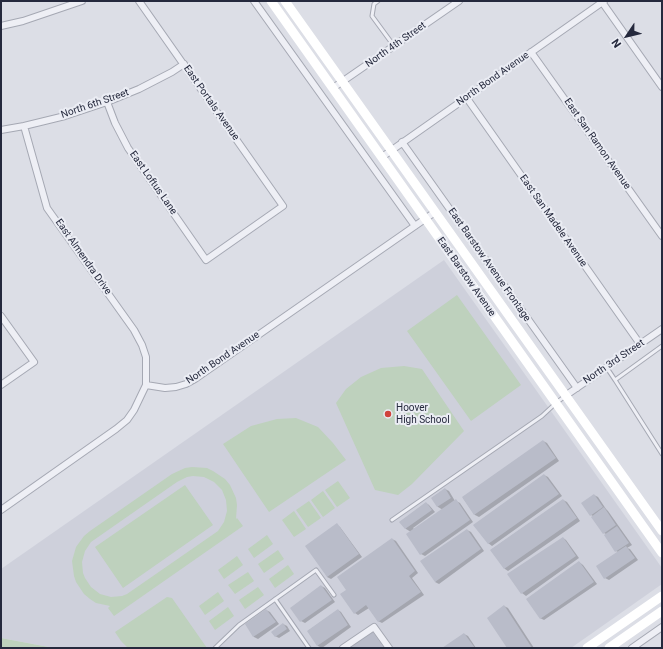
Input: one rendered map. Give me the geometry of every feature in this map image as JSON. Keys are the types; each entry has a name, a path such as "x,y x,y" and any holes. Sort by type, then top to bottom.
{"main road":[{"name":"East Barstow Avenue","path":"271,1 662,553"},
{"name":"East Barstow Avenue","path":"286,1 662,531"},
{"path":"587,648 662,596"},
{"path":"609,648 662,611"}],"street":[{"path":"1,26 23,21 82,1"},
{"name":"East Portals Avenue","path":"139,1 283,206 206,260"},
{"path":"254,1 415,226"},
{"name":"North 4th Street","path":"333,88 459,1"},
{"path":"603,2 662,87"},
{"name":"North Bond Avenue","path":"382,157 603,2"},
{"name":"East San Ramon Avenue","path":"531,52 662,236"},
{"name":"North 6th Street","path":"1,130 65,116 107,102 139,89 184,64"},
{"name":"East San Madele Avenue","path":"466,97 640,344"},
{"name":"East Loftus Lane","path":"107,102 115,123 128,148 206,260"},
{"name":"East Almendra Drive","path":"24,126 47,208 134,330 142,345 146,357 146,385"},
{"name":"East Barstow Avenue Frontage","path":"402,142 577,388"},
{"name":"North Bond Avenue","path":"146,385 176,388 186,384 435,212"},
{"path":"1,316 34,362 1,385"},
{"name":"North 3rd Street","path":"565,396 662,329"},
{"path":"1,510 116,429 134,410 146,385"},
{"path":"343,648 374,627 389,648"},
{"path":"632,648 662,627"}],"lane":[{"path":"378,1 374,4 372,16 394,46"},
{"path":"615,380 662,346"},
{"path":"606,368 662,454"},
{"path":"392,520 542,416 565,396"},
{"path":"215,648 239,625 316,570 334,594"},
{"path":"275,599 309,648"}],"shaded area":[{"name":"Hoover High School","path":"444,260 662,568 662,584 571,648 54,648 1,638 1,569"}],"green space":[{"path":"457,295 521,385 471,421 407,331"},
{"path":"404,366 422,369 464,431 412,484 398,495 375,490 336,403 346,389 361,377 381,368"},
{"path":"296,418 318,427 346,460 269,512 223,444 251,426 277,419"},
{"path":"185,468 207,468 225,479 230,485 236,498 236,519 237,518 243,526 114,616 108,608 110,606 96,603 90,599 84,594 76,582 72,561 76,547 84,536 90,531 172,474","holes":["187,477 204,477 214,482 222,490 226,500 227,511 224,522 218,531 127,594 111,597 100,594 91,587 83,573 82,562 85,551 91,542 177,482"]},
{"path":"338,481 350,498 337,507 325,490"},
{"path":"185,485 213,525 123,588 95,547"},
{"path":"323,491 335,508 323,517 311,500"},
{"path":"309,501 321,518 308,527 296,510"},
{"path":"294,511 306,529 294,537 282,520"},
{"path":"267,535 273,544 254,558 248,549"},
{"path":"278,550 284,559 264,573 258,564"},
{"path":"237,556 243,565 224,579 218,570"},
{"path":"288,565 294,574 275,588 269,579"},
{"path":"248,572 254,581 235,594 228,585"},
{"path":"258,587 264,595 245,609 239,600"},
{"path":"218,592 224,601 205,615 199,606"},
{"path":"167,597 172,598 207,648 128,648 121,641 115,632"},
{"path":"228,607 234,616 215,630 209,621"},
{"path":"1,638 54,648 1,648"}],"building":[{"path":"543,440 556,458 474,515 462,497"},
{"path":"544,474 559,494 488,544 473,525"},
{"path":"445,488 451,498 437,507 431,498"},
{"path":"594,494 603,507 590,516 581,503"},
{"path":"456,499 470,520 420,555 406,534"},
{"path":"563,499 577,518 504,569 490,550"},
{"path":"426,502 432,510 405,529 399,522"},
{"path":"604,507 616,525 603,534 591,517"},
{"path":"337,523 359,554 327,577 305,546"},
{"path":"617,526 629,543 615,552 604,535"},
{"path":"467,529 481,549 435,582 420,561"},
{"path":"563,537 576,556 521,594 507,574"},
{"path":"392,538 415,571 409,576 421,592 378,622 366,605 354,614 340,594 346,590 337,577"},
{"path":"626,546 635,558 604,579 596,566"},
{"path":"579,561 594,582 540,619 526,599"},
{"path":"321,585 332,600 300,622 290,608"},
{"path":"504,605 532,648 507,648 487,618"},
{"path":"266,609 276,622 253,637 245,624"},
{"path":"338,609 348,625 317,646 307,631"},
{"path":"283,623 287,629 275,637 271,632"},
{"path":"372,631 384,648 347,648"},
{"path":"464,633 475,648 442,648"}],"place":[{"name":"Hoover High School","path":"388,414"}]}
